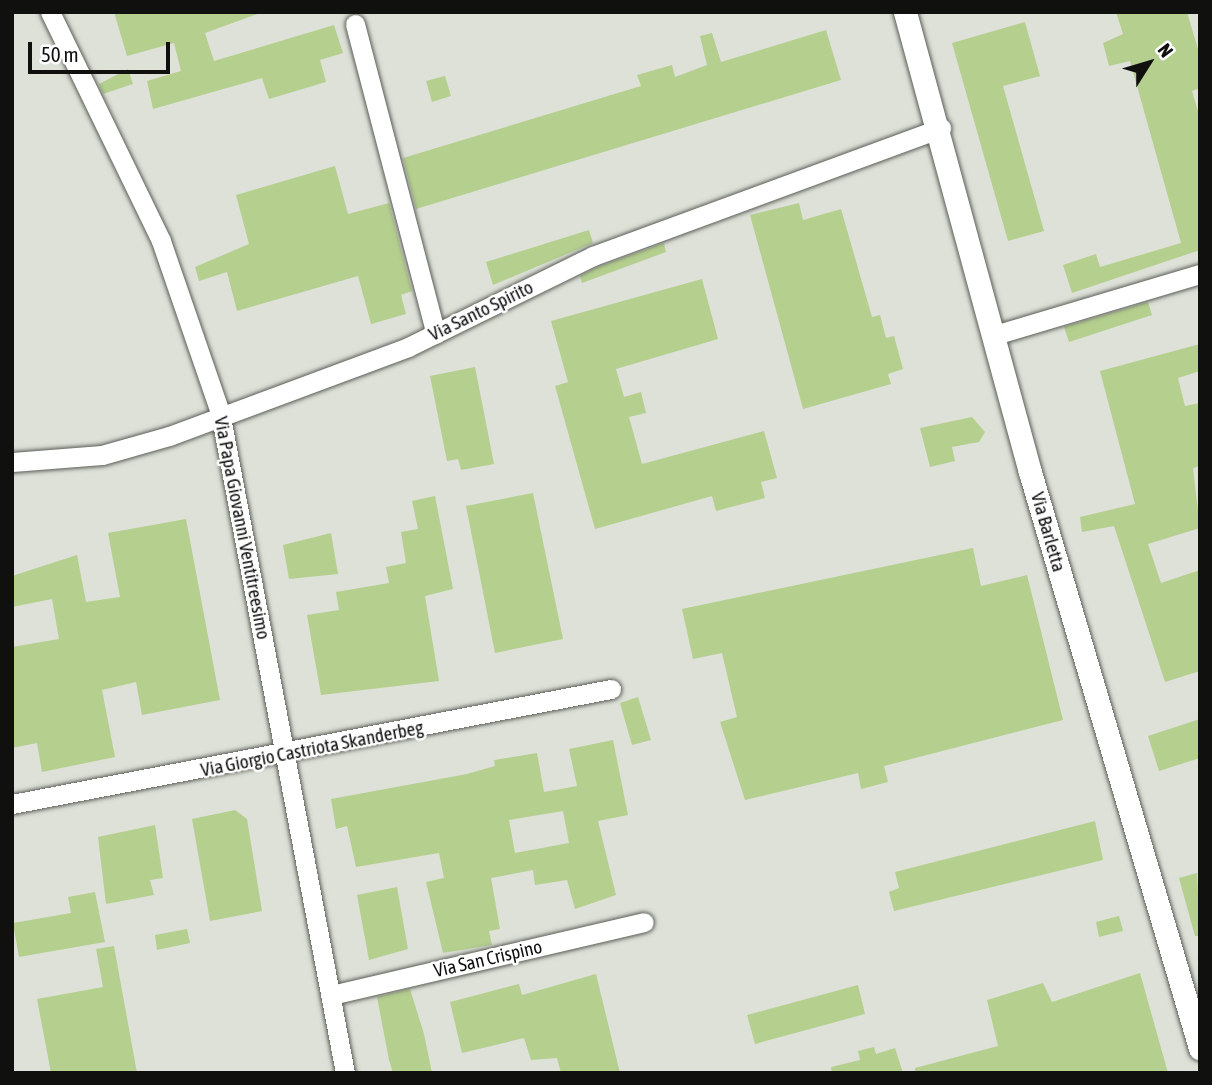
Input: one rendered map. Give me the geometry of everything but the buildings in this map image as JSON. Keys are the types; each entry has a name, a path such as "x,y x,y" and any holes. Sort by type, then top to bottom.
{"main road":[{"name":"Via Barletta","path":"905,12 941,128 995,335 1200,1048"}],"street":[{"name":"Via Papa Giovanni Ventitreesimo","path":"50,12 161,240 220,412 345,1073"},
{"path":"355,24 436,334"},
{"name":"Via Santo Spirito","path":"12,462 102,455 169,436 220,412 436,334 593,256 941,128"},
{"path":"995,335 1200,274"},
{"name":"Via Giorgio Castriota Skanderbeg","path":"12,804 287,756 611,689"},
{"name":"Via San Crispino","path":"331,995 645,922"}]}
